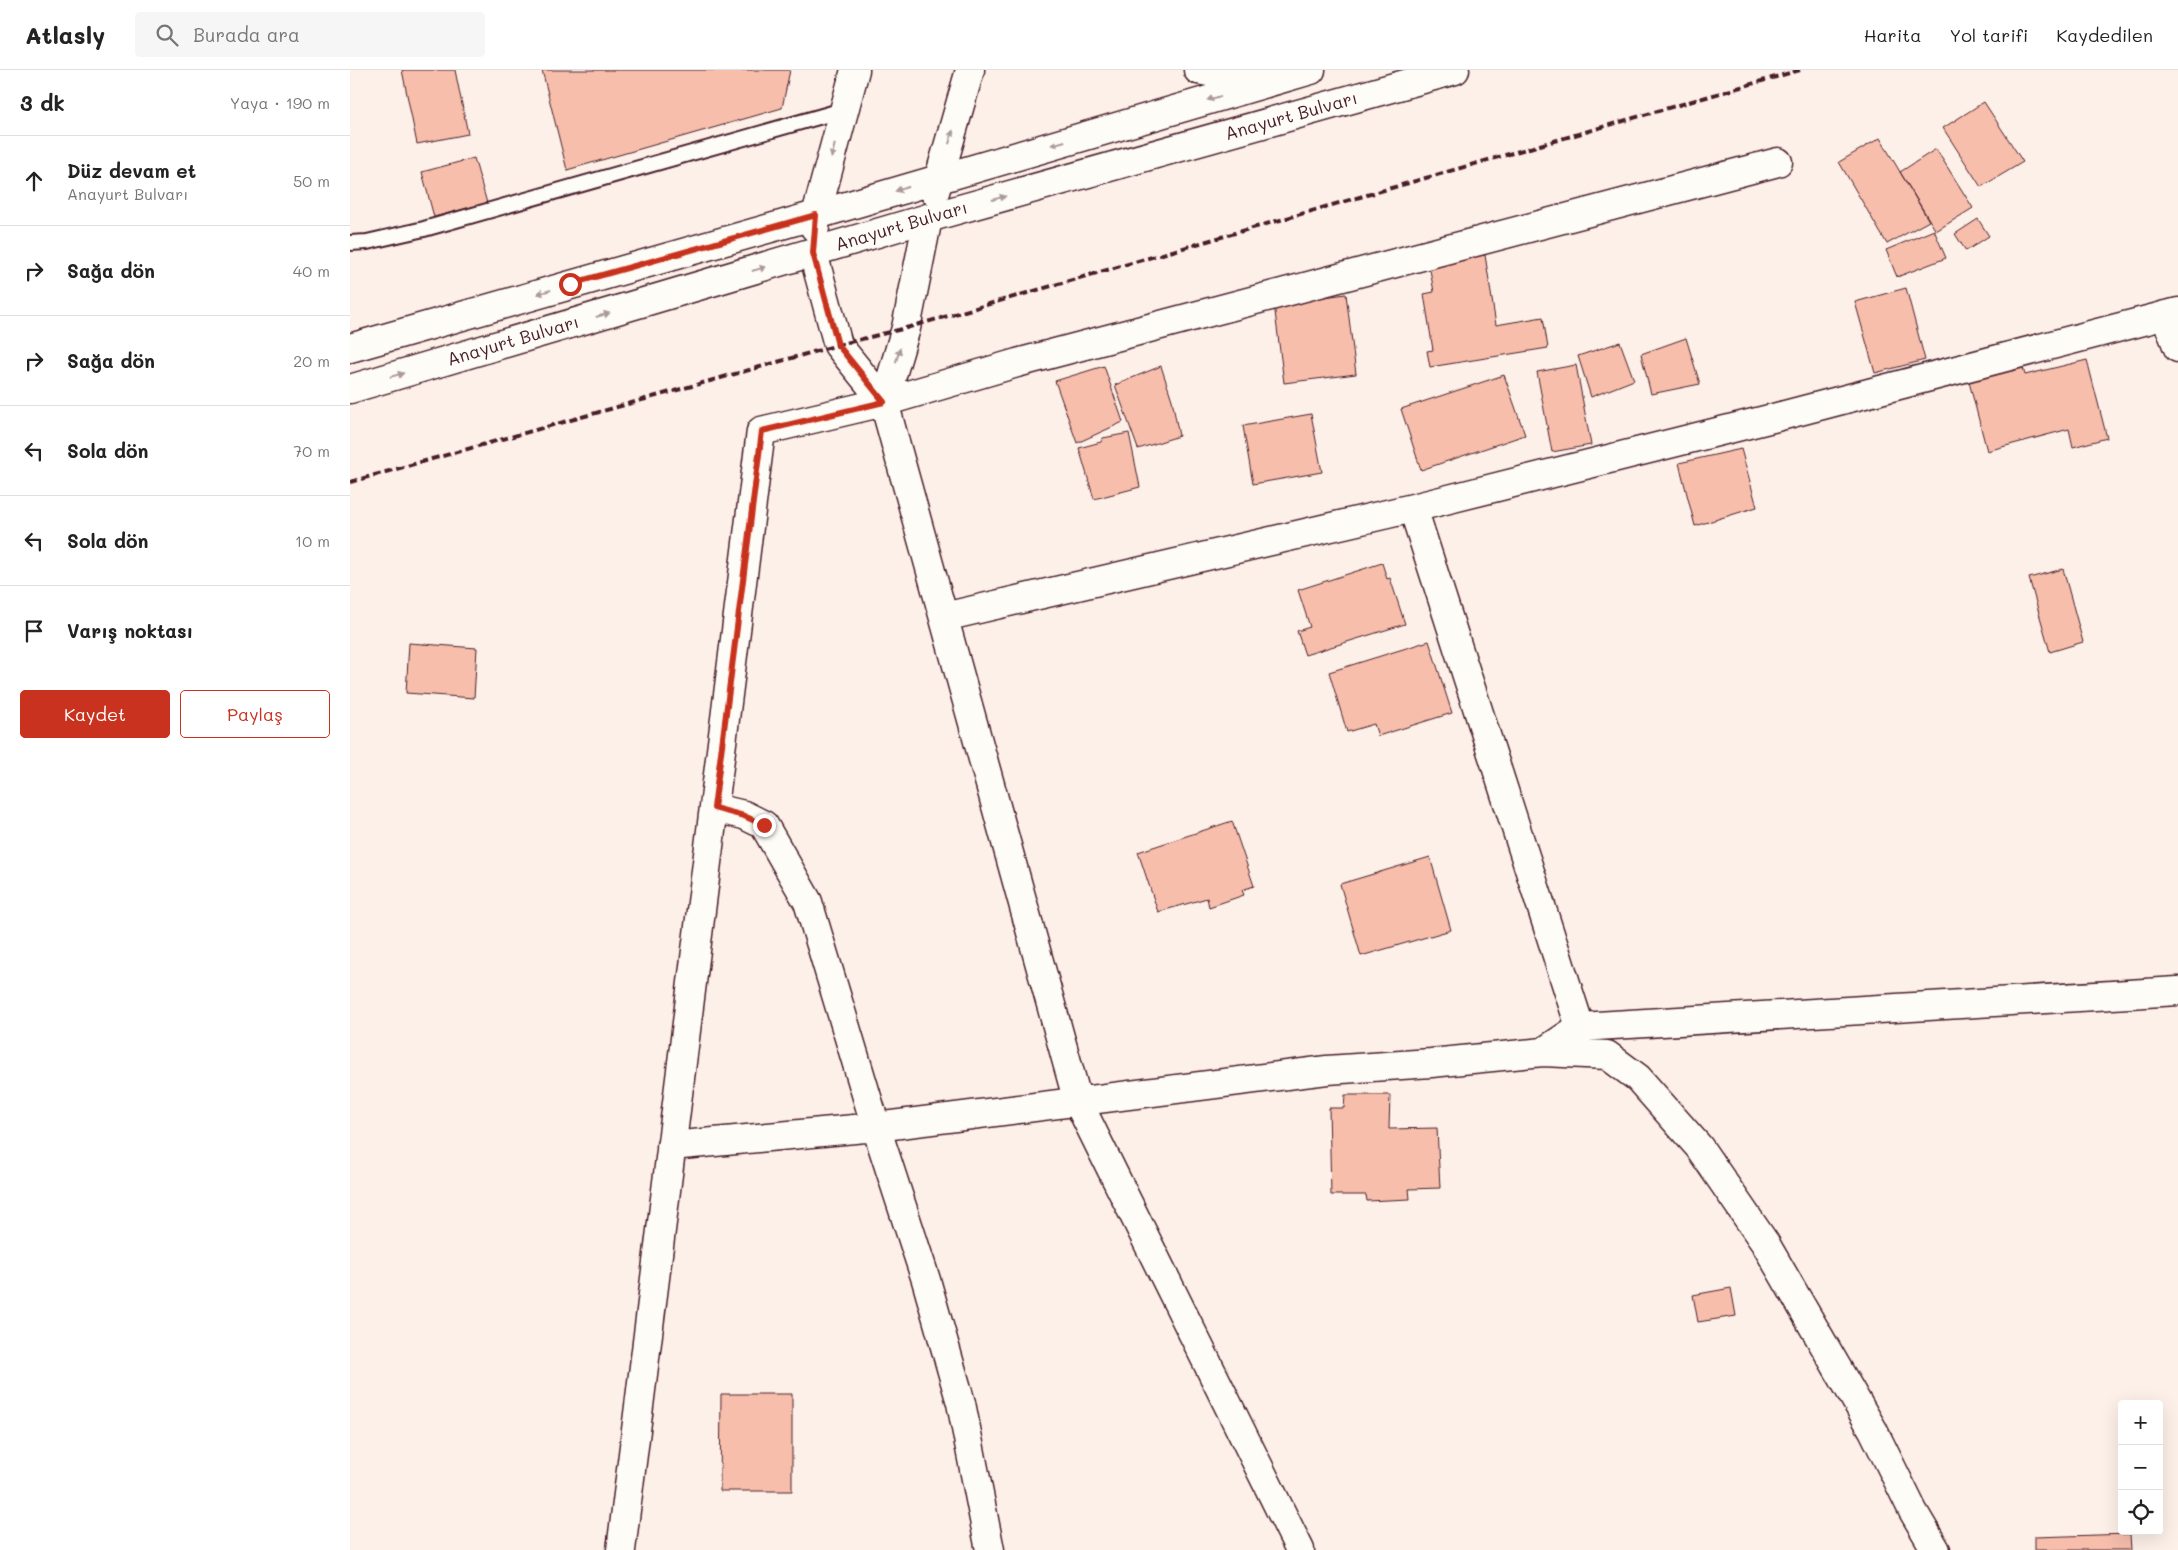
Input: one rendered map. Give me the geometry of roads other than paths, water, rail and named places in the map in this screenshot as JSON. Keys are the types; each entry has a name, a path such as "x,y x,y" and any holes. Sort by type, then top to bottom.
{"street":[{"path":"855,70 816,215 813,253 838,345 884,402 1078,1102 1300,1550"},
{"path":"884,402 906,328 928,218 970,70"},
{"path":"1198,70 1266,83"},
{"name":"Anayurt Bulvarı","path":"350,348 816,215 1311,70"},
{"name":"Anayurt Bulvarı","path":"350,389 928,218 1454,70"},
{"path":"620,1550 762,431 884,402 1018,363 1778,162"},
{"path":"944,617 1413,508 1777,417 2171,314 2178,348"},
{"path":"1413,508 1580,1027"},
{"path":"714,808 744,816 764,825 808,902 876,1127 926,1280 961,1404 990,1550"},
{"path":"1544,1052 1580,1027 2178,991"},
{"path":"671,1146 876,1127 1327,1070 1431,1063 1544,1052 1607,1055 1638,1078 1699,1146 1765,1243 1873,1430 1913,1511 1936,1550"}],"lane":[{"path":"350,243 367,242 424,229 843,110"}],"railway":[{"path":"350,482 838,345 906,328 1800,70"}]}
